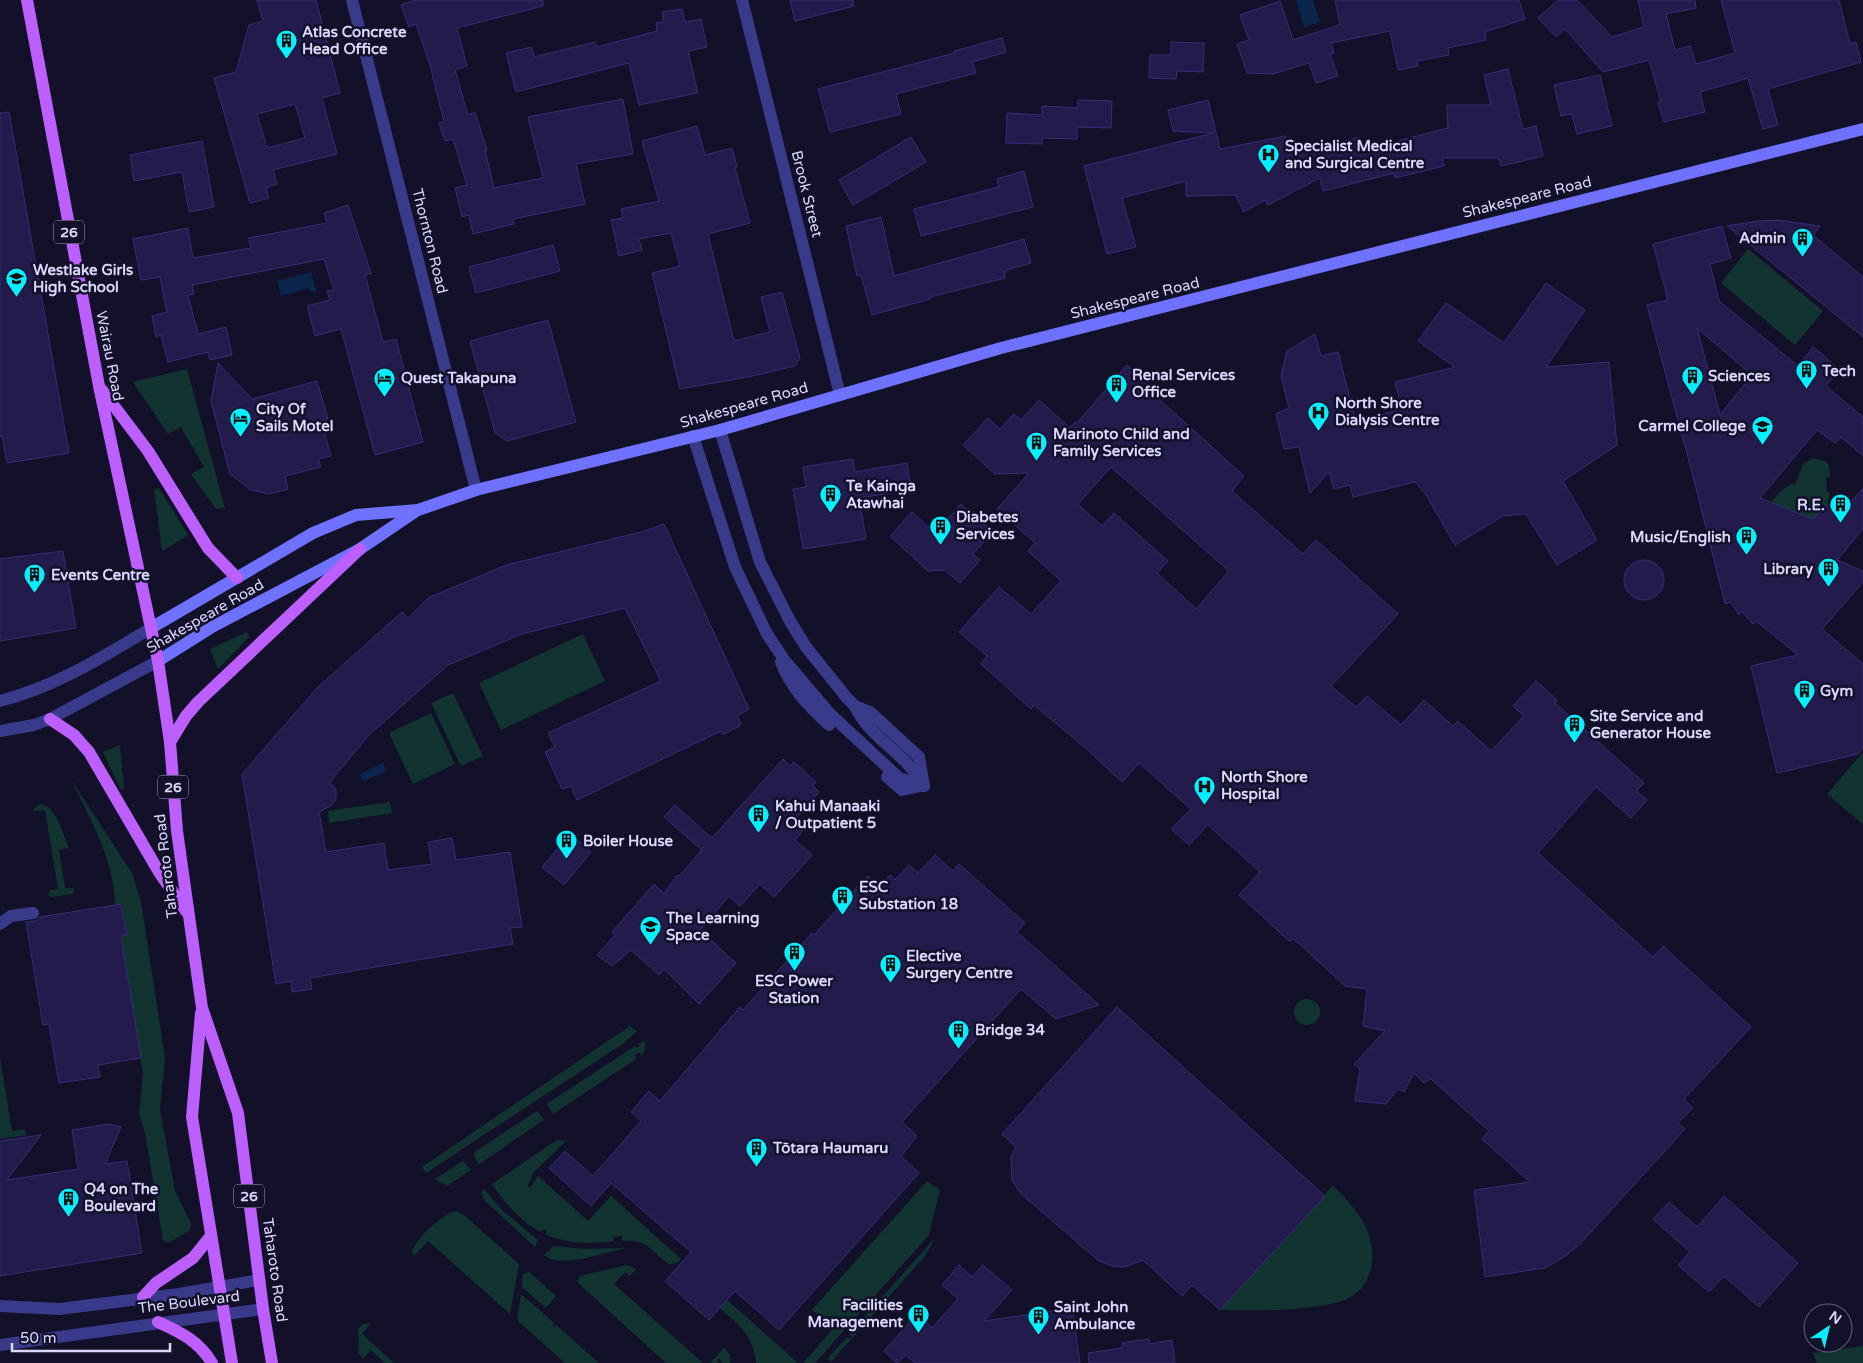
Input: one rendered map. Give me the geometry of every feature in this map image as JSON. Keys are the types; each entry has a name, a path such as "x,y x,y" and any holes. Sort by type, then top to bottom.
{"main road":[{"name":"Wairau Road","path":"27,0 98,386 151,628"},
{"name":"Shakespeare Road","path":"151,628 313,533 356,515 418,510 476,490 720,430 1001,348 1863,129"},
{"path":"98,386 148,451 208,548 237,578"},
{"name":"Shakespeare Road","path":"158,661 212,627 360,549 418,510"},
{"path":"170,742 186,716 198,702 360,549"},
{"name":"26","path":"151,628 158,661"},
{"name":"Taharoto Road","path":"158,661 170,742 188,912 202,1008 238,1113 259,1280 272,1363"},
{"path":"50,719 74,735 89,752 160,872 188,912"},
{"name":"Taharoto Road","path":"202,1008 192,1117 210,1237 226,1314 232,1363"},
{"path":"144,1297 156,1282 193,1258 210,1237"},
{"path":"158,1322 184,1334 195,1342 212,1363"}],"street":[{"name":"Thornton Road","path":"352,0 476,490"},
{"name":"Brook Street","path":"742,0 840,395"},
{"path":"693,436 735,567 767,634 776,648 804,685 836,720 899,778 924,786 918,757 870,712 855,706 806,647 773,590 760,562 720,430"},
{"name":"Shakespeare Road","path":"0,701 16,697 74,673 151,628"},
{"name":"Shakespeare Road","path":"0,731 34,725 50,719 158,661"},
{"path":"0,924 10,916 33,913"},
{"name":"The Boulevard","path":"0,1306 59,1309 259,1280"},
{"name":"The Boulevard","path":"0,1345 263,1309"}],"green space":[{"path":"1748,249 1823,311 1795,345 1721,283"},
{"path":"187,369 225,508 216,509 191,474 204,467 181,427 168,434 133,382"},
{"path":"1813,458 1825,461 1829,465 1830,478 1826,477 1827,493 1830,492 1827,504 1813,519 1771,502 1792,483 1795,485 1803,464"},
{"path":"159,488 188,535 162,551 154,489"},
{"path":"247,632 249,637 218,669 210,649"},
{"path":"583,634 605,681 501,730 479,683"},
{"path":"453,693 483,756 461,766 431,703"},
{"path":"431,713 455,764 413,784 389,733"},
{"path":"120,745 124,788 121,790 103,752"},
{"path":"1863,752 1863,824 1827,794"},
{"path":"70,778 132,873 141,902 165,1058 160,1110 175,1191 191,1224 190,1230 168,1243 163,1240 145,1133 139,1114 143,1074 121,936 127,935 122,904 115,905 114,888 106,855"},
{"path":"390,802 392,813 329,823 328,811"},
{"path":"39,804 45,805 54,814 69,848 59,850 65,888 74,888 73,894 51,897 48,895 50,890 58,889 45,810 32,811"},
{"path":"1307,999 1316,1003 1320,1012 1316,1021 1307,1025 1298,1021 1294,1012 1298,1003"},
{"path":"630,1026 637,1031 624,1043 426,1173 422,1167"},
{"path":"645,1041 645,1049 642,1056 639,1052 634,1055 636,1059 553,1114 547,1104 635,1046 637,1048 640,1046 638,1044"},
{"path":"0,1058 12,1131 25,1129 26,1135 0,1139"},
{"path":"537,1111 544,1120 479,1164 474,1156 475,1152"},
{"path":"557,1140 566,1141 534,1172 527,1186 530,1188 538,1176 588,1221 611,1196 681,1259 677,1263 669,1264 643,1244 622,1241 622,1236 613,1237 614,1241 596,1243 562,1240 545,1234 547,1231 544,1229 540,1232 519,1217 492,1184"},
{"path":"463,1161 471,1170 447,1186 435,1179"},
{"path":"927,1181 940,1190 929,1235 815,1363 803,1363 834,1328 812,1310"},
{"path":"1333,1185 1360,1216 1370,1238 1372,1261 1370,1272 1366,1282 1359,1290 1339,1302 1326,1305 1296,1309 1220,1310"},
{"path":"484,1189 502,1210 538,1240 535,1247 484,1200 481,1193"},
{"path":"456,1211 464,1215 519,1264 510,1314 428,1241 414,1256 412,1253 417,1242 430,1228 450,1213"},
{"path":"935,1238 925,1256 831,1362 829,1357 847,1337 849,1339 852,1337 849,1334"},
{"path":"554,1246 584,1249 627,1248 562,1261 544,1255"},
{"path":"627,1265 636,1269 630,1276 625,1272 614,1284 703,1363 666,1363 577,1282 580,1276"},
{"path":"529,1272 556,1296 546,1308 522,1287 523,1274"},
{"path":"716,1290 798,1363 756,1363 751,1342 746,1334 732,1319 708,1299"},
{"path":"521,1294 554,1323 552,1325 554,1327 556,1325 599,1363 565,1363 517,1320"},
{"path":"371,1323 362,1334 394,1363 385,1363 371,1350 363,1359 359,1354 358,1329 363,1324"},
{"path":"1863,1346 1863,1363 1817,1363 1813,1353 1853,1353 1853,1347"},
{"path":"724,1348 730,1355 730,1363 723,1363 719,1358 717,1360 719,1363 710,1363"}],"water":[{"path":"1296,0 1313,0 1320,22 1304,27"},
{"path":"311,272 316,291 311,292 309,288 281,296 277,281"},
{"path":"383,763 387,771 363,781 360,774"}],"building":[{"name":"Atlas Concrete Head Office","path":"257,0 316,0 340,93 322,98 337,154 273,170 277,184 266,188 269,198 250,203 214,78 236,72 249,25 263,21","holes":["295,104 305,138 267,148 257,114"]},
{"path":"416,0 543,0 543,6 457,28 467,66 455,70 468,115 475,112 487,150 485,150 494,188 543,178 528,117 623,99 633,154 576,164 585,204 513,219 514,224 473,234 469,215 462,217 455,188 467,185 453,139 445,141 439,123 444,122 430,65 416,24 409,27 401,5"},
{"path":"790,0 853,0 854,6 795,21"},
{"path":"1335,0 1519,0 1525,19 1485,32 1486,40 1448,48 1449,55 1417,61 1418,66 1398,70 1390,31 1331,43 1334,53 1330,54 1338,76 1316,83 1309,63 1273,74 1247,73 1237,44 1249,40 1240,15 1280,1 1293,40 1340,25"},
{"path":"1558,0 1577,0 1612,37 1644,27 1638,0 1695,0 1696,8 1666,14 1675,50 1690,46 1696,64 1735,53 1721,0 1839,0 1850,44 1856,42 1861,62 1768,89 1778,125 1763,129 1748,78 1700,92 1705,112 1664,122 1658,102 1661,102 1649,60 1603,72 1565,29 1556,37 1538,18"},
{"path":"682,9 685,22 701,19 707,47 688,51 698,93 639,105 629,63 516,92 506,53 532,47 534,57 595,42 597,47 657,31 656,23 664,22 662,12"},
{"path":"1002,38 1006,52 972,62 976,73 896,94 901,114 830,132 818,89 955,53 954,51"},
{"path":"1171,42 1204,43 1203,72 1177,71 1176,79 1149,78 1150,55 1171,55"},
{"path":"1508,69 1523,129 1536,126 1543,156 1501,166 1499,158 1442,158 1444,166 1395,178 1394,173 1323,191 1320,178 1268,205 1265,200 1244,212 1235,195 1186,196 1186,181 1122,198 1136,247 1107,254 1084,166 1213,133 1173,131 1168,110 1208,100 1220,149 1285,136 1290,155 1359,137 1363,150 1448,128 1447,105 1491,105 1484,75"},
{"path":"1600,75 1612,126 1577,134 1572,114 1561,116 1554,85"},
{"path":"1078,100 1112,101 1111,128 1077,127 1077,139 1042,138 1042,144 1006,143 1007,113 1042,115 1042,106 1078,108"},
{"path":"9,112 69,453 7,463 2,436 0,437 0,113"},
{"path":"697,126 705,155 732,148 737,167 735,168 750,223 708,234 734,341 770,332 761,297 782,292 800,358 795,366 753,376 680,389 652,273 680,266 671,233 639,239 642,250 619,256 611,220 623,218 621,209 659,201 642,141"},
{"path":"911,137 926,162 853,205 839,180"},
{"path":"202,141 214,207 189,212 182,172 134,181 130,155"},
{"path":"1024,171 1033,207 921,236 914,209 999,187 997,179"},
{"path":"348,205 371,273 365,275 383,342 396,339 423,442 375,455 341,329 315,336 307,306 330,300 327,291 334,290 324,259 192,285 194,294 188,295 198,334 226,327 232,355 210,360 208,352 168,362 161,335 156,337 152,316 167,312 160,277 141,280 133,239 188,228 193,258 251,248 249,238 327,223 324,213"},
{"path":"881,217 894,276 1024,239 1031,263 1004,271 1005,278 930,297 930,299 872,315 861,275 857,276 846,226"},
{"name":"Admin","path":"1777,220 1820,226 1813,235 1863,277 1863,337 1727,226"},
{"path":"1722,226 1731,258 1710,264 1719,301 1798,366 1813,347 1823,355 1839,369 1826,386 1863,417 1863,456 1841,437 1835,443 1817,430 1760,498 1813,519 1827,504 1840,514 1863,488 1863,529 1837,560 1863,571 1863,582 1822,629 1863,664 1863,748 1858,754 1777,773 1751,666 1798,655 1756,621 1753,624 1742,612 1739,615 1731,602 1725,604 1647,305 1668,300 1653,244","holes":["1697,328 1752,375 1720,415"]},
{"path":"553,245 560,271 476,293 469,267"},
{"path":"1546,283 1585,310 1546,367 1609,362 1617,445 1563,481 1597,540 1557,565 1526,514 1503,516 1455,545 1425,493 1415,482 1353,497 1350,485 1334,489 1329,472 1310,493 1299,447 1284,449 1276,414 1289,408 1281,376 1287,351 1315,334 1321,356 1338,352 1356,422 1402,409 1395,382 1455,367 1418,341 1446,303 1504,343"},
{"path":"548,320 576,422 507,441 495,433 470,341"},
{"path":"218,363 252,399 317,381 328,419 321,421 331,456 318,459 321,467 285,476 288,489 269,494 251,490 230,474 211,401"},
{"name":"North Shore Hospital","path":"1127,365 1152,387 1149,390 1244,476 1232,491 1303,554 1316,540 1398,614 1331,686 1356,707 1367,696 1401,725 1424,700 1453,726 1458,721 1491,751 1524,716 1513,706 1536,681 1557,700 1555,703 1644,783 1636,791 1647,800 1631,818 1596,787 1538,853 1653,957 1663,946 1751,1027 1684,1099 1693,1108 1678,1123 1685,1129 1580,1244 1564,1257 1545,1268 1485,1277 1474,1190 1530,1182 1482,1139 1489,1131 1431,1079 1424,1083 1414,1073 1404,1092 1398,1089 1386,1104 1355,1101 1360,1069 1354,1064 1385,1031 1363,1026 1367,989 1345,986 1294,939 1289,941 1239,895 1260,872 1208,825 1189,845 1171,829 1191,809 1139,763 1122,782 1083,746 1034,705 1031,709 981,664 987,656 959,632 999,587 1031,614 1061,581 1028,551 1035,543 997,509 1029,473 995,474 963,445 988,418 1000,429 1014,414 1021,420 1039,400 1070,428 1075,422 1077,423","holes":["1111,467 1229,571 1196,609 1157,573 1168,561 1114,513 1102,526 1078,504"]},
{"name":"Te Kainga Atawhai","path":"853,459 855,472 907,463 911,490 859,498 866,539 803,549 793,489 806,487 803,467"},
{"name":"Diabetes Services","path":"961,504 993,532 973,554 980,560 960,583 945,570 928,571 890,536 912,512 935,533"},
{"path":"664,524 749,709 737,716 741,725 723,735 721,731 577,800 571,786 562,789 545,752 555,747 548,733 661,681 625,608 522,634 448,665 369,735 330,782 336,790 336,799 332,805 319,812 326,852 384,843 388,870 432,864 428,842 452,838 456,860 510,852 522,927 510,928 513,944 310,978 312,989 292,992 291,981 276,984 242,774 318,687 402,612 408,618 428,598 506,565 645,531"},
{"name":"Events Centre","path":"63,551 76,628 0,641 0,559"},
{"path":"1644,560 1658,566 1664,580 1658,594 1644,600 1630,594 1624,580 1630,566"},
{"path":"783,759 790,766 794,762 816,782 813,786 819,792 796,818 806,827 795,840 812,855 774,897 760,884 740,906 729,896 700,930 736,963 699,1004 664,969 659,975 631,950 612,966 597,955 615,935 612,932 654,884 664,894 677,875 679,876 702,850 664,817 675,805 712,838"},
{"name":"Boiler House","path":"570,834 591,852 564,885 542,867"},
{"path":"935,855 953,871 959,864 1025,923 1017,932 1099,1005 1056,1019 1021,989 902,1122 917,1136 901,1156 919,1173 779,1330 735,1291 709,1320 665,1281 691,1252 611,1183 591,1206 549,1168 565,1151 593,1176 641,1121 631,1112 649,1091 660,1101 740,1007 743,1010 812,933 814,935 867,876 879,887 890,875 895,880 909,865 918,873"},
{"path":"121,904 127,935 121,936 141,1058 98,1065 100,1077 59,1083 49,1024 43,1025 26,922 35,921 40,917"},
{"path":"1117,1007 1325,1196 1220,1310 1192,1285 1182,1296 1143,1260 1124,1267 1113,1266 1099,1261 1020,1193 1012,1180 1011,1157 1016,1147 1002,1134"},
{"name":"Q4 on The Boulevard","path":"109,1124 121,1127 105,1164 127,1161 142,1253 0,1276 0,1141 41,1135 7,1180 78,1169 72,1130"},
{"path":"1724,1196 1798,1263 1759,1307 1724,1276 1709,1292 1678,1265 1690,1252 1653,1219 1669,1202 1697,1227"},
{"path":"959,1265 972,1277 983,1265 1012,1290 984,1321 1072,1308 1080,1363 915,1363 906,1355 897,1363 884,1351 917,1314 932,1328 958,1299 942,1285"},
{"name":"Saint John Ambulance","path":"1149,1339 1150,1344 1172,1340 1175,1363 1089,1363 1088,1353 1122,1348 1122,1343"}],"place":[{"name":"Atlas Concrete Head Office","path":"286,60"},
{"name":"Specialist Medical and Surgical Centre","path":"1269,174"},
{"name":"Admin","path":"1802,257"},
{"name":"Westlake Girls High School","path":"17,298"},
{"name":"Tech","path":"1806,390"},
{"name":"Sciences","path":"1692,395"},
{"name":"Quest Takapuna","path":"385,397"},
{"name":"Renal Services Office","path":"1116,403"},
{"name":"North Shore Dialysis Centre","path":"1319,431"},
{"name":"City Of Sails Motel","path":"240,437"},
{"name":"Carmel College","path":"1762,445"},
{"name":"Marinoto Child and Family Services","path":"1037,462"},
{"name":"Te Kainga Atawhai","path":"830,514"},
{"name":"R.E.","path":"1841,524"},
{"name":"Diabetes Services","path":"940,545"},
{"name":"Music/English","path":"1747,556"},
{"name":"Library","path":"1829,588"},
{"name":"Events Centre","path":"35,594"},
{"name":"Gym","path":"1804,710"},
{"name":"Site Service and Generator House","path":"1574,744"},
{"name":"North Shore Hospital","path":"1205,805"},
{"name":"Kahui Manaaki / Outpatient 5","path":"759,834"},
{"name":"Boiler House","path":"567,860"},
{"name":"ESC Substation 18","path":"843,915"},
{"name":"The Learning Space","path":"650,946"},
{"name":"ESC Power Station","path":"794,972"},
{"name":"Elective Surgery Centre","path":"890,984"},
{"name":"Bridge 34","path":"959,1049"},
{"name":"Tōtara Haumaru","path":"757,1167"},
{"name":"Q4 on The Boulevard","path":"68,1217"},
{"name":"Facilities Management","path":"919,1333"},
{"name":"Saint John Ambulance","path":"1038,1335"}]}
